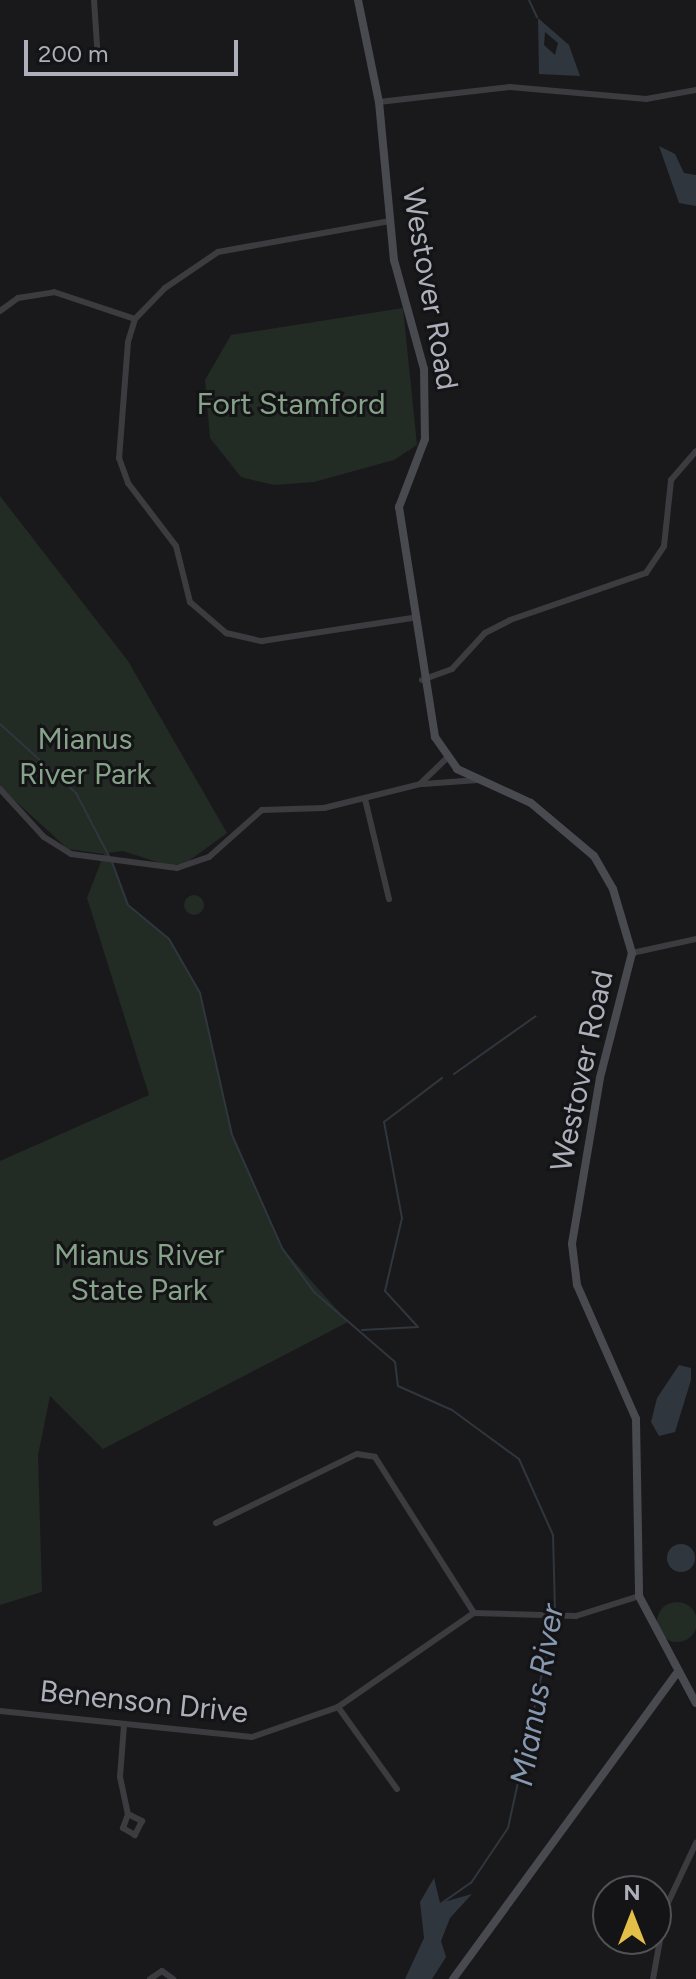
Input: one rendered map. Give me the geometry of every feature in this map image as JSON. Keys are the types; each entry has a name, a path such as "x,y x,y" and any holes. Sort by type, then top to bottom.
{"street":[{"path":"94,0 98,60"},
{"name":"Westover Road","path":"358,0 379,102 390,221 420,338 426,405 425,439 399,507 422,680 446,759 478,780 531,803 594,856 613,889 632,953 600,1078 572,1244 577,1285 636,1419 639,1596 676,1674 696,1703"},
{"path":"379,102 510,87 646,99 696,90"},
{"path":"390,221 218,252 135,319 119,458 128,483 176,546 185,591 199,613 251,642 412,618"},
{"path":"0,311 28,295 54,292 135,319"},
{"path":"422,680 452,669 485,633 510,620 646,573 664,546 671,480 696,451"},
{"path":"420,784 446,759"},
{"path":"0,789 53,844 82,857 116,855 189,867 262,810 365,799 420,784 478,780"},
{"path":"365,799 389,899"},
{"path":"632,953 696,939"},
{"path":"216,1523 357,1454 375,1457 474,1613 564,1617 639,1596"},
{"name":"Benenson Drive","path":"0,1711 227,1738 283,1731 338,1707 474,1613"},
{"path":"453,1979 494,1927 676,1674"},
{"path":"338,1707 397,1789"},
{"path":"124,1725 120,1777 128,1814"},
{"path":"653,1979 666,1907 696,1843"},
{"path":"150,1979 162,1971 173,1979"}],"green space":[{"name":"Fort Stamford","path":"403,308 417,445 394,460 314,482 274,485 241,477 210,438 205,380 231,335"},
{"name":"Mianus River State Park","path":"0,496 128,661 227,833 186,863 169,866 123,851 108,853 128,905 169,939 200,993 232,1135 282,1248 348,1322 103,1449 50,1396 38,1455 42,1592 0,1605 0,1161 149,1095 87,898 104,854 68,849 0,787"},
{"path":"194,895 201,898 204,905 201,912 194,915 187,912 184,905 187,898"},
{"path":"677,1602 691,1608 697,1622 691,1636 677,1642 663,1636 657,1622 663,1608"}],"shaded area":[{"path":"538,18 569,45 580,76 539,74","holes":["545,32 558,43 555,55 544,45"]},
{"path":"659,146 675,154 684,173 696,175 696,206 679,203"},
{"path":"679,1365 691,1368 691,1380 675,1432 659,1436 651,1422 657,1398"},
{"path":"681,1544 691,1548 695,1558 691,1568 681,1572 671,1568 667,1558 671,1548"},
{"path":"434,1878 440,1903 472,1894 450,1918 441,1941 446,1957 432,1979 405,1979 424,1938 420,1902"}],"waterway":[{"path":"529,0 537,17"},
{"name":"Mianus River","path":"0,724 76,793 109,856"},
{"name":"Mianus River","path":"112,862 128,905 169,939 200,993 232,1135 282,1248 314,1292 395,1362 398,1386 452,1410 519,1459 553,1535 555,1613"},
{"path":"454,1074 536,1016"},
{"path":"362,1330 418,1327 385,1291 402,1218 384,1122 442,1078"},
{"name":"Mianus River","path":"439,1905 471,1883 508,1828 554,1619"}],"park label":[{"name":"Mianus River Park","path":"85,756"}]}
